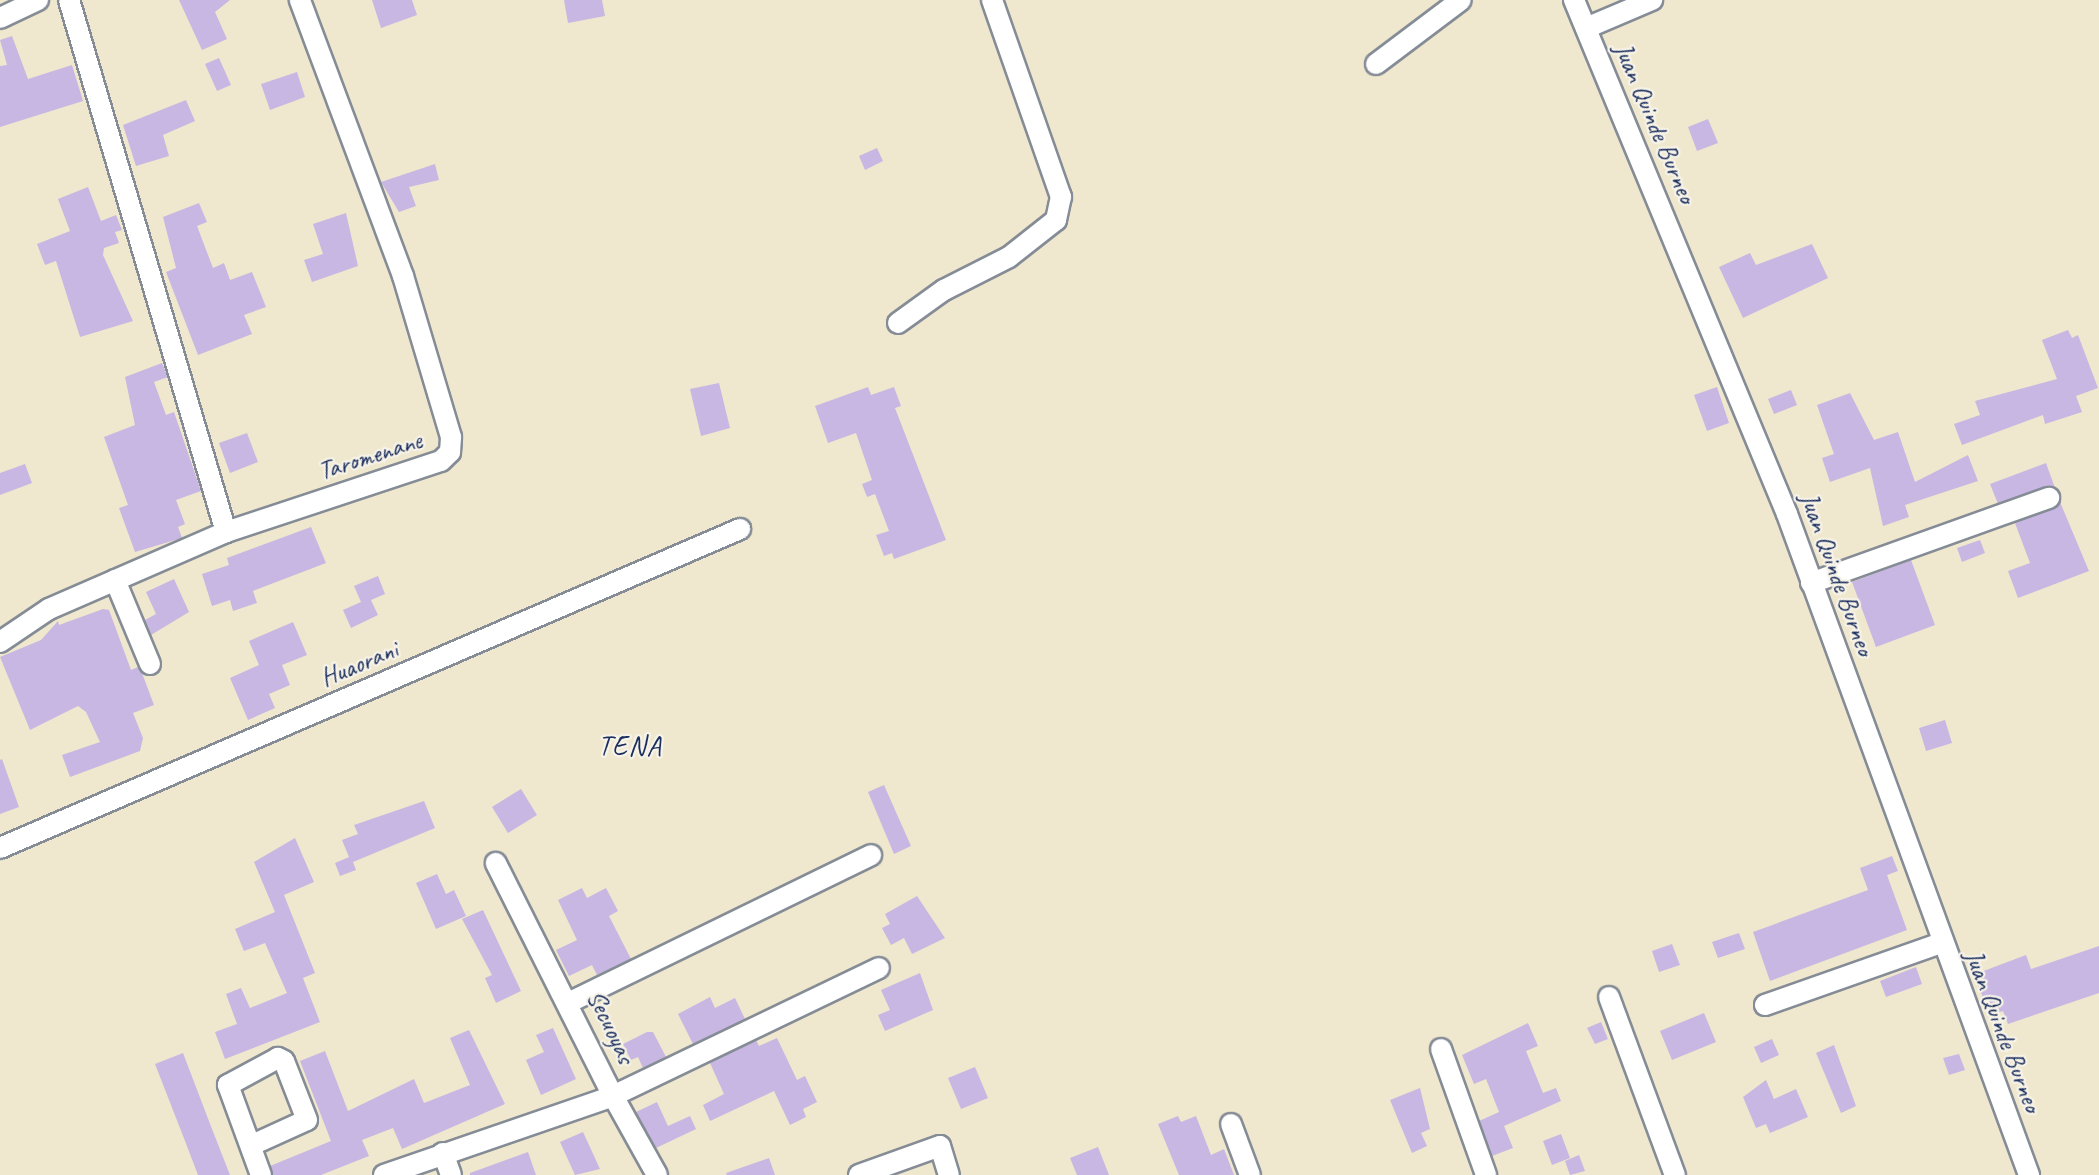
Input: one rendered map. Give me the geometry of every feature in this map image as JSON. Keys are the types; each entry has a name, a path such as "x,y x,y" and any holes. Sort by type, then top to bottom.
{"street":[{"path":"0,18 38,0"},
{"path":"69,0 226,532"},
{"name":"Taromenane","path":"0,642 49,609 226,532 441,461 450,452 451,437 403,276 300,0"},
{"path":"898,323 944,290 1009,257 1056,220 1061,197 992,0"},
{"path":"1376,64 1461,0"},
{"name":"Juan Quinde Burneo","path":"1574,0 1812,583 1941,943 2029,1175"},
{"path":"1586,28 1652,0"},
{"path":"1812,583 2049,498"},
{"name":"Huaorani","path":"0,848 740,529"},
{"path":"115,580 150,664"},
{"path":"570,1002 871,855"},
{"name":"Secuoyas","path":"384,1175 613,1096 570,1002 496,863"},
{"path":"1765,1005 1941,943"},
{"path":"657,1175 613,1096 879,968"},
{"path":"1609,997 1676,1175"},
{"path":"1441,1049 1485,1175"},
{"path":"252,1145 306,1120 289,1071 278,1058 228,1085 252,1145 261,1175"},
{"path":"1231,1124 1250,1175"},
{"path":"859,1175 940,1146 949,1175"},
{"path":"443,1154 451,1175"}],"building":[{"path":"179,0 230,0 215,12 227,39 202,50"},
{"path":"372,0 412,0 417,15 381,28"},
{"path":"564,0 602,0 605,16 568,23"},
{"path":"12,36 28,79 72,65 83,101 0,127 0,66 7,65 0,40"},
{"path":"219,58 231,85 217,91 205,64"},
{"path":"297,72 305,97 270,110 261,84"},
{"path":"186,100 195,121 163,135 169,156 136,166 123,125"},
{"path":"1708,119 1718,143 1697,151 1688,127"},
{"path":"877,148 883,161 865,170 859,156"},
{"path":"435,164 439,180 409,187 416,206 399,212 381,182"},
{"path":"88,187 101,221 116,215 122,230 115,232 119,243 104,248 103,255 133,321 80,337 56,261 45,265 37,244 70,231 58,199"},
{"path":"199,203 207,222 197,226 213,268 224,263 230,280 252,272 266,307 244,315 252,334 198,355 166,272 176,268 163,217"},
{"path":"346,213 358,266 312,282 304,260 323,254 313,224"},
{"path":"1812,244 1828,278 1743,318 1719,267 1750,253 1756,265"},
{"path":"2068,330 2072,338 2078,335 2098,388 2076,396 2082,412 2045,424 2043,415 1962,445 1954,424 1980,415 1975,401 2057,379 2042,340"},
{"path":"162,363 168,377 154,382 166,415 174,412 201,491 176,500 185,524 178,527 182,538 135,552 119,508 128,505 104,437 135,425 125,377"},
{"path":"719,383 730,428 701,436 690,389"},
{"path":"868,387 871,395 894,387 901,406 895,408 946,540 894,559 892,553 884,556 876,535 889,531 875,494 867,497 862,484 872,480 856,433 828,443 815,406"},
{"path":"1717,387 1729,423 1707,431 1694,395"},
{"path":"1791,390 1797,405 1774,414 1768,399"},
{"path":"1850,393 1874,440 1898,432 1915,482 1968,455 1978,481 1905,505 1909,517 1883,526 1870,468 1830,482 1822,458 1834,454 1817,405"},
{"path":"247,433 258,462 230,473 219,443"},
{"path":"2046,463 2055,488 1998,504 1990,484"},
{"path":"25,464 32,483 0,495 0,473"},
{"path":"2060,502 2089,571 2018,598 2008,571 2030,563 2015,523"},
{"path":"311,527 326,563 253,591 257,603 233,611 230,600 212,606 202,574 229,565 227,558"},
{"path":"1980,540 1985,553 1962,562 1957,548"},
{"path":"1911,560 1935,625 1876,647 1852,582"},
{"path":"378,576 385,594 371,600 378,615 351,628 343,610 361,602 354,586"},
{"path":"174,579 189,612 151,635 145,620 156,614 146,592"},
{"path":"103,609 109,610 131,670 138,667 142,673 154,705 133,713 143,738 140,751 70,777 62,755 100,742 86,712 78,706 30,730 0,657 41,640 58,621 59,625"},
{"path":"293,622 307,655 282,665 290,685 269,694 275,708 248,720 230,678 259,665 249,641"},
{"path":"1945,720 1952,743 1926,751 1919,728"},
{"path":"2,759 19,807 0,814 0,760"},
{"path":"884,785 911,846 894,854 868,792"},
{"path":"521,789 537,815 508,833 492,807"},
{"path":"424,801 435,828 353,862 356,870 340,876 335,863 349,857 342,840 358,834 354,825"},
{"path":"295,838 314,882 284,895 315,973 303,978 320,1022 225,1059 215,1032 237,1024 226,994 241,988 250,1008 287,993 265,943 244,951 235,929 275,912 254,862"},
{"path":"1892,856 1898,871 1887,875 1907,930 1770,981 1753,932 1868,890 1860,868"},
{"path":"437,874 446,894 454,890 466,916 436,929 416,883"},
{"path":"582,888 587,898 606,888 618,911 609,916 631,959 597,975 592,965 569,976 556,950 577,940 558,900"},
{"path":"917,896 945,938 912,954 904,938 891,945 882,928 890,924 885,914"},
{"path":"483,910 521,991 496,1003 485,978 492,975 462,919"},
{"path":"1739,933 1745,949 1718,958 1712,942"},
{"path":"1672,944 1680,965 1659,972 1652,951"},
{"path":"2099,946 2099,993 2008,1024 2003,1011 1991,1015 1973,975 2026,955 2031,969"},
{"path":"1916,967 1922,984 1886,997 1880,981"},
{"path":"920,973 933,1010 885,1031 878,1015 890,1010 881,990"},
{"path":"710,997 715,1008 735,998 745,1019 693,1044 678,1014"},
{"path":"1704,1013 1716,1042 1672,1060 1660,1031"},
{"path":"1601,1022 1608,1039 1595,1044 1587,1028"},
{"path":"1528,1023 1538,1046 1526,1051 1543,1093 1556,1088 1561,1101 1504,1126 1513,1148 1492,1156 1479,1121 1499,1112 1486,1079 1474,1084 1462,1055"},
{"path":"553,1028 576,1079 541,1095 526,1060 544,1052 536,1035"},
{"path":"469,1030 505,1104 402,1149 393,1128 362,1140 369,1156 321,1175 273,1175 270,1166 331,1141 300,1061 325,1051 348,1111 414,1079 424,1103 470,1085 450,1038"},
{"path":"647,1032 653,1032 666,1057 643,1068 638,1057 631,1060 623,1044"},
{"path":"777,1038 797,1080 805,1076 817,1102 803,1109 806,1117 790,1125 774,1091 710,1121 703,1105 724,1094 710,1063 756,1040 759,1046"},
{"path":"1772,1039 1779,1055 1761,1063 1754,1047"},
{"path":"1834,1045 1856,1106 1841,1113 1816,1053"},
{"path":"183,1053 230,1175 198,1175 155,1064"},
{"path":"1959,1054 1965,1070 1949,1075 1943,1058"},
{"path":"975,1067 988,1098 961,1109 948,1078"},
{"path":"1766,1080 1774,1099 1796,1089 1808,1117 1770,1133 1766,1124 1756,1128 1743,1097"},
{"path":"1420,1088 1430,1129 1421,1133 1427,1146 1412,1153 1390,1100"},
{"path":"657,1102 668,1126 690,1116 696,1129 656,1148 636,1112"},
{"path":"1178,1116 1181,1122 1196,1116 1211,1155 1224,1149 1234,1175 1179,1175 1158,1124"},
{"path":"583,1132 600,1169 575,1175 560,1142"},
{"path":"1561,1134 1570,1158 1552,1165 1543,1141"},
{"path":"1098,1147 1109,1175 1077,1175 1070,1158"},
{"path":"528,1152 536,1175 470,1175 470,1173"},
{"path":"1579,1155 1585,1171 1570,1175 1565,1161"},
{"path":"769,1158 775,1175 727,1175 726,1173"}],"district":[{"name":"TENA","path":"630,746"}]}
